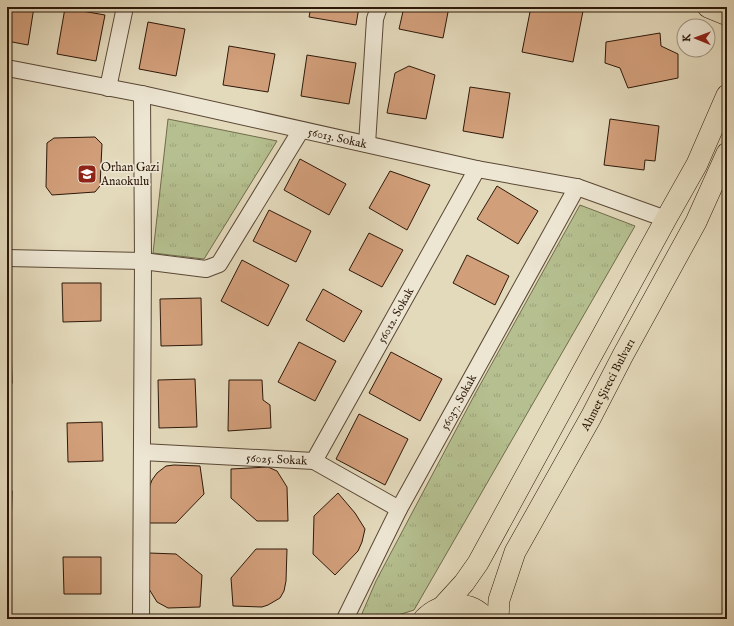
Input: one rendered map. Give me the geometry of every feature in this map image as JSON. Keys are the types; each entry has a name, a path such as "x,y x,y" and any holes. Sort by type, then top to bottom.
{"main road":[{"path":"424,619 430,613 443,606 464,583 478,563 697,164 727,95"},
{"name":"Ahmet Şireci Bulvarı","path":"498,619 499,600 515,552 591,417 623,355 696,222 727,153"},
{"path":"443,606 457,605 471,608 486,619"}],"street":[{"path":"108,88 125,7"},
{"path":"367,144 375,19 379,7"},
{"name":"56013. Sokak","path":"7,68 142,94 477,169 577,187 666,219"},
{"path":"141,619 143,261 142,94"},
{"path":"7,258 143,261 206,270 220,264 301,130"},
{"name":"56012. Sokak","path":"314,461 477,169"},
{"name":"56037. Sokak","path":"345,619 399,509 577,187"},
{"name":"56025. Sokak","path":"142,452 314,461 399,509"}],"green space":[{"path":"168,119 277,141 204,259 153,253"},
{"path":"580,205 635,226 414,610 389,618 361,616 376,581 475,394"}],"building":[{"path":"7,7 34,7 28,45 7,41"},
{"path":"311,7 359,7 356,25 309,17"},
{"path":"404,7 449,7 443,38 399,29"},
{"path":"531,7 563,7 583,11 573,62 522,52"},
{"path":"65,8 105,15 96,61 57,54"},
{"path":"148,22 185,29 176,76 139,69"},
{"path":"660,33 661,46 676,53 676,58 678,58 678,78 628,88 620,68 605,63 606,42"},
{"path":"229,46 275,54 268,92 223,85"},
{"path":"307,55 356,63 349,104 301,96"},
{"path":"409,66 435,75 426,119 387,113 395,73"},
{"path":"470,87 510,93 503,138 463,131"},
{"path":"610,119 659,126 655,161 645,160 644,170 604,165"},
{"path":"95,137 102,144 100,186 95,192 52,195 46,187 47,143 54,138"},
{"path":"300,159 346,184 329,215 284,190"},
{"path":"390,171 430,185 407,230 369,208"},
{"path":"497,186 538,211 518,244 477,219"},
{"path":"269,210 311,231 296,262 253,241"},
{"path":"369,233 403,250 382,287 349,270"},
{"path":"467,255 509,276 495,305 453,283"},
{"path":"242,260 289,285 268,326 221,301"},
{"path":"62,283 101,283 101,321 63,322"},
{"path":"323,289 362,311 344,342 306,320"},
{"path":"201,298 202,345 161,346 160,299"},
{"path":"7,332 11,336 12,383 7,391"},
{"path":"299,342 336,361 315,401 278,382"},
{"path":"391,352 442,379 420,421 369,393"},
{"path":"195,379 197,427 159,428 158,380"},
{"path":"229,380 262,380 263,400 270,405 271,428 228,431"},
{"path":"359,414 408,439 385,485 336,459"},
{"path":"102,422 103,461 68,462 67,423"},
{"path":"166,466 200,466 204,494 176,523 148,523 149,488 152,480 157,473"},
{"path":"268,467 277,471 287,487 288,521 257,521 231,498 231,469"},
{"path":"7,484 12,491 11,535 7,541"},
{"path":"338,493 355,513 365,529 358,551 335,575 313,554 314,516"},
{"path":"256,549 287,549 286,581 284,591 280,598 262,607 233,606 231,578"},
{"path":"149,553 176,554 202,575 200,607 168,608 157,602 149,589"},
{"path":"63,557 101,557 101,594 64,594"}],"place":[{"name":"Orhan Gazi Anaokulu","path":"87,174"}]}
